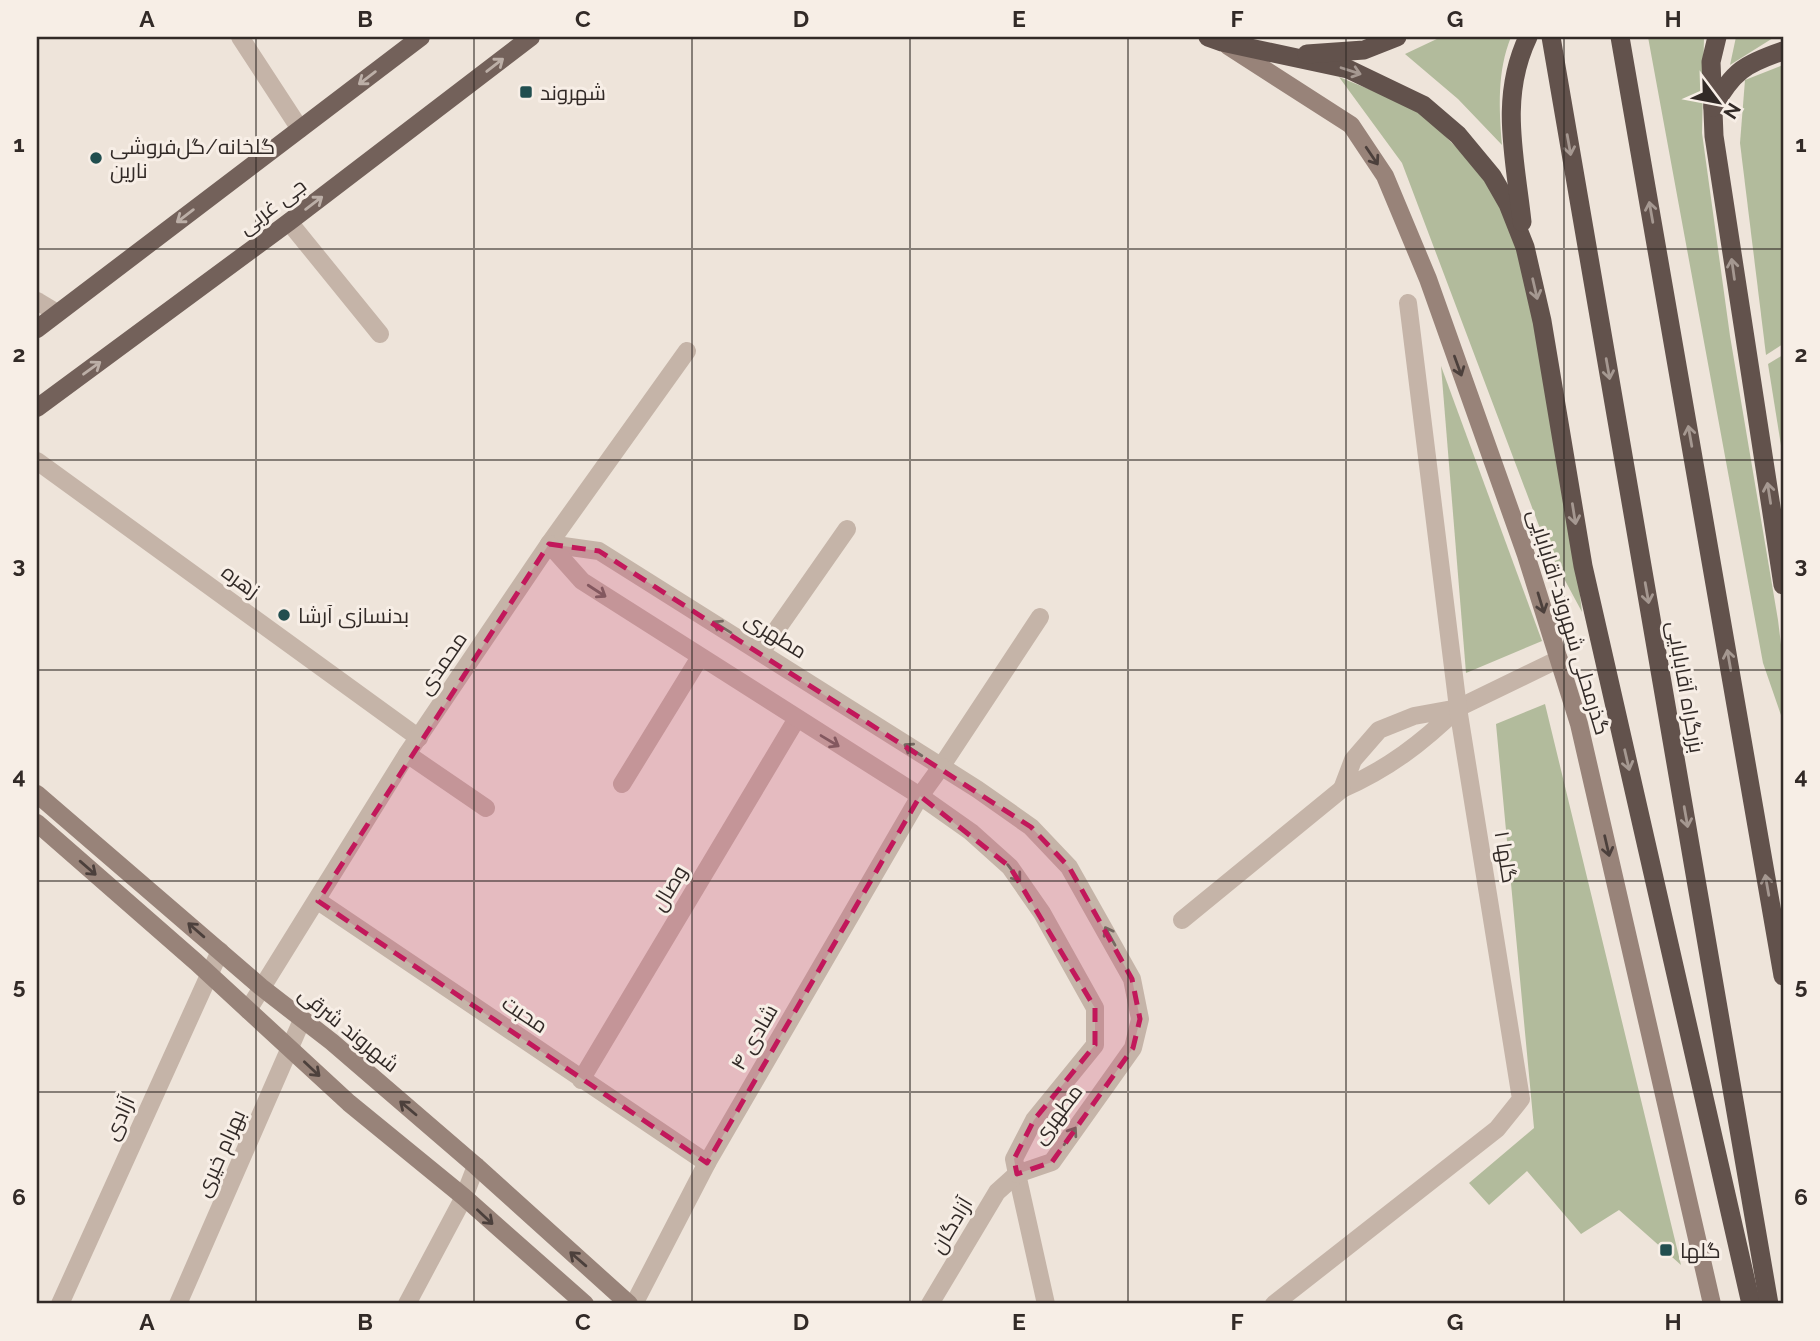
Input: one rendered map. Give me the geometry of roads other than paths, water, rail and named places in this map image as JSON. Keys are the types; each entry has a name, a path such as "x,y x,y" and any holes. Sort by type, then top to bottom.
{"highway":[{"path":"1285,56 1364,50 1397,37"},
{"path":"1528,37 1515,64 1510,121 1525,247 1542,321 1583,566 1751,1304"},
{"name":"بزرگراه آقابابایی","path":"1552,37 1769,1304"},
{"path":"1717,37 1712,62 1716,149 1783,585"},
{"path":"1215,40 1348,69 1423,105 1458,135 1492,176 1508,204 1525,247"},
{"path":"1621,41 1783,976"},
{"path":"1713,108 1727,80 1755,60 1783,51"}],"main road":[{"path":"37,328 421,37"},
{"name":"جی غربی","path":"37,408 289,222 531,37"},
{"name":"گذرمحلی شهروند-اقابابایی","path":"1215,40 1305,92 1351,125 1385,176 1428,279 1527,555 1588,762 1712,1304"},
{"name":"شهروند شرقی","path":"37,794 261,987 476,1166 631,1304"},
{"path":"37,823 209,974 349,1103 464,1197 585,1304"}],"street":[{"path":"240,37 300,129"},
{"path":"289,222 380,334"},
{"path":"37,301 57,313"},
{"name":"گلها ۱","path":"1274,1304 1497,1129 1521,1099 1458,708 1408,303"},
{"name":"محمدی","path":"248,1010 407,754 549,544 687,351"},
{"name":"زهره","path":"37,461 419,738"},
{"path":"761,652 847,529"},
{"name":"مطهری","path":"549,544 599,551 761,652 1031,827 1069,867 1132,979 1140,1019 1133,1048 1052,1161 1017,1174 1014,1159 1034,1120 1095,1045 1095,1007 1042,913 1010,867 971,832 920,796 796,720 582,581 549,544"},
{"name":"شادی ۴","path":"631,1304 707,1163 920,796 1040,617"},
{"path":"622,784 700,657"},
{"path":"1342,789 1353,760 1379,730 1414,716 1458,708 1559,659"},
{"path":"1182,920 1342,789 1378,773 1420,744 1458,708"},
{"name":"وصال","path":"581,1080 796,720"},
{"path":"407,754 485,808"},
{"name":"محبت","path":"317,901 707,1163"},
{"name":"آزادی","path":"60,1304 220,951"},
{"name":"بهرام خیری","path":"178,1304 302,1020"},
{"path":"407,1304 464,1197 476,1166"},
{"path":"1017,1174 1046,1304"},
{"name":"آزادگان","path":"930,1304 996,1192 1017,1174"}],"place":[{"name":"شهروند","path":"526,92"},
{"name":"گلخانه/گل‌فروشی نارین","path":"96,158"},
{"name":"بدنسازی آرشا","path":"284,615"},
{"name":"گلها","path":"1666,1250"}]}
